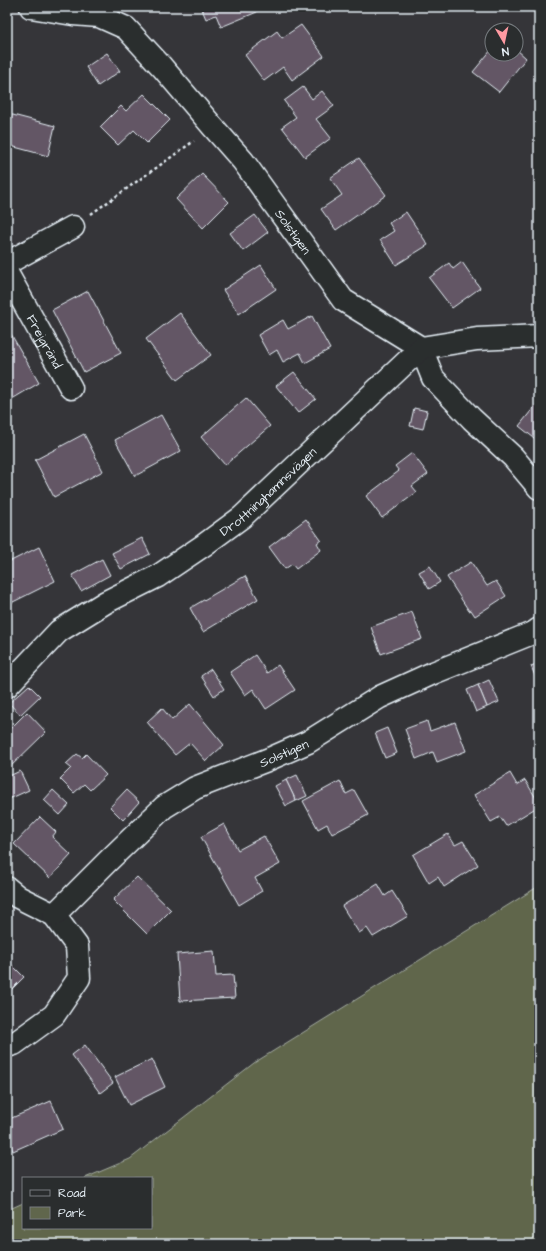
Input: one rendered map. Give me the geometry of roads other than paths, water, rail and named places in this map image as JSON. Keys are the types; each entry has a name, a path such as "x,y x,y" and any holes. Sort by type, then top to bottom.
{"street":[{"name":"Solstigen","path":"31,7 73,14 102,12 126,28 162,67 243,161 343,300 422,348"},
{"path":"7,263 73,227"},
{"name":"Frejgränd","path":"7,273 71,388"},
{"path":"539,336 477,339 422,348 433,378 472,419 513,457 539,488"},
{"name":"Drottninghamnsvägen","path":"7,686 59,631 106,602 158,576 204,546 242,517 422,348"},
{"name":"Solstigen","path":"54,915 108,860 164,807 195,788 267,760 308,742 380,697 433,673 535,632 539,629"},
{"path":"7,888 18,897 54,915 76,946 79,978 54,1015 14,1044 7,1046"}]}
